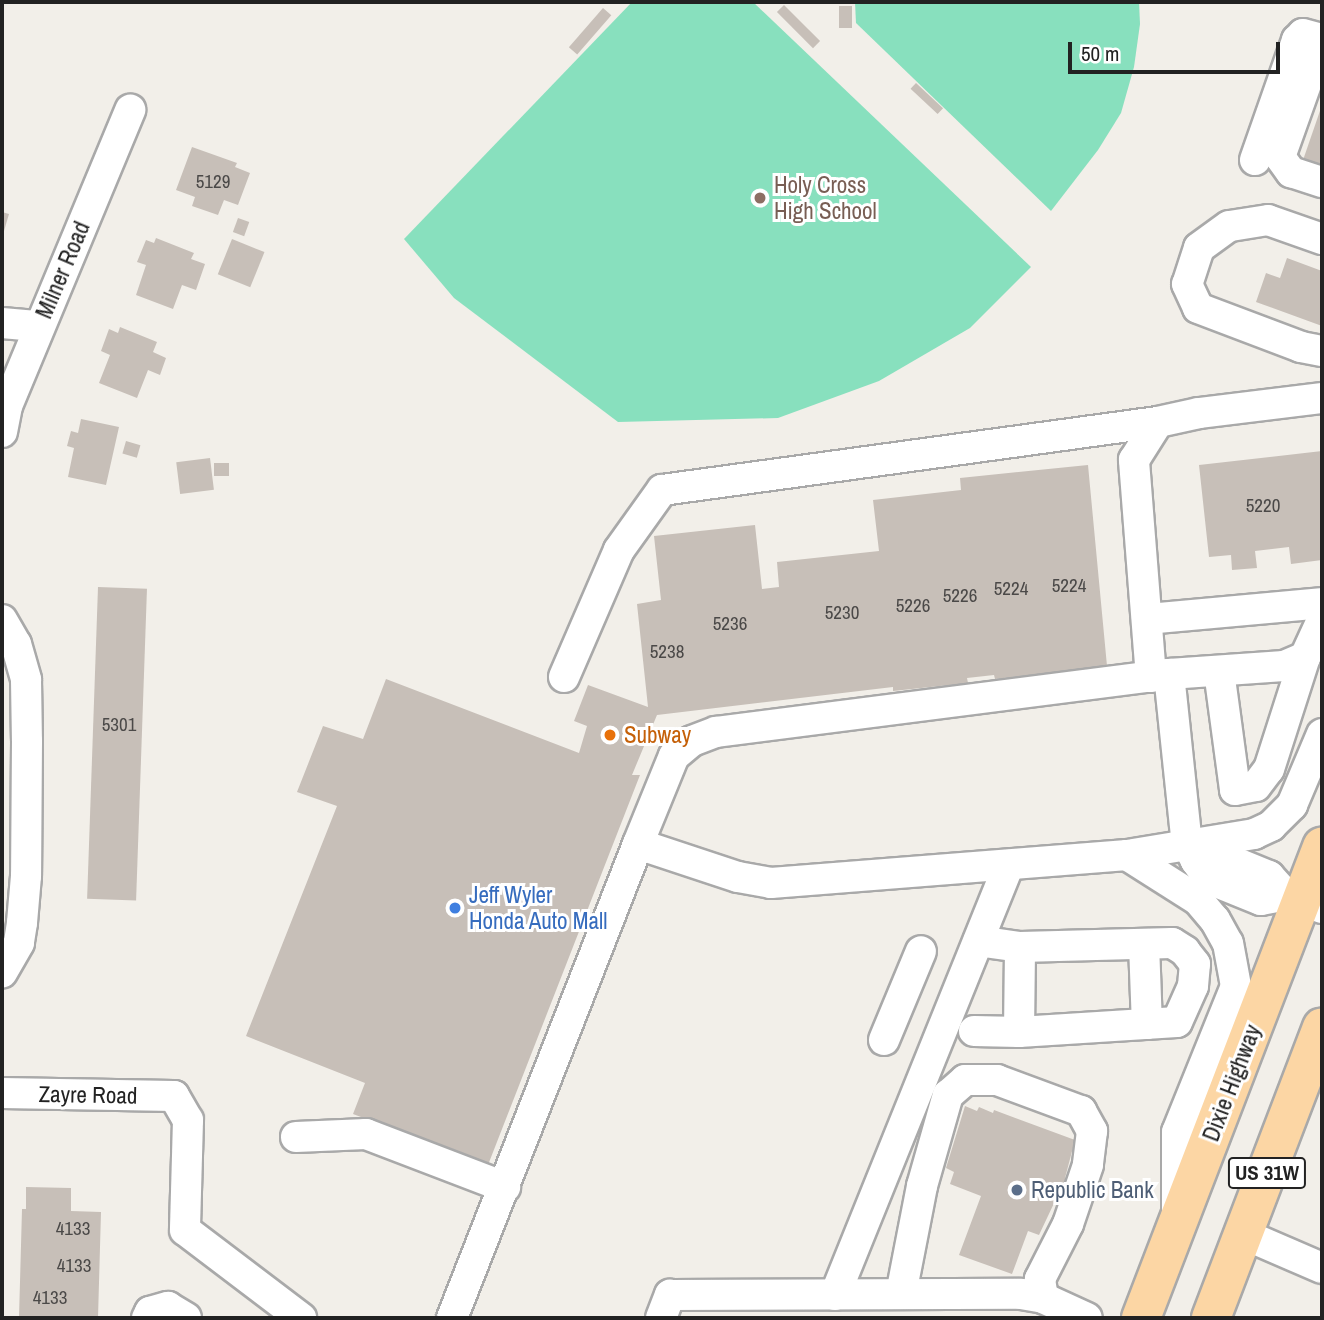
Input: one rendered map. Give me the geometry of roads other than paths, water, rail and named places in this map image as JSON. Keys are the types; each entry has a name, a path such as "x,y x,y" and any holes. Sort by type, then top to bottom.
{"main road":[{"name":"Dixie Highway","path":"1141,1318 1304,901 1322,847"},
{"name":"US 31W","path":"1216,1317 1243,1234 1322,1027"}],"street":[{"path":"1255,160 1297,40 1303,34 1322,39 1280,157 1291,172 1322,182"},
{"name":"Milner Road","path":"2,432 7,406 130,110"},
{"path":"1322,239 1268,220 1229,226 1199,248 1187,284 1198,308 1301,347 1322,351"},
{"path":"2,323 39,327"},
{"path":"564,677 619,551 663,490 1158,422 1199,413 1322,398"},
{"path":"1158,422 1134,460 1147,619 1160,675 1191,852"},
{"path":"1147,619 1322,603"},
{"path":"2,620 16,644 26,680 27,741 26,876 22,923 19,943 2,972"},
{"path":"1219,670 1236,790 1256,786 1269,769 1305,657 1322,620"},
{"path":"452,1318 674,756 692,741 716,732 1160,675 1284,666 1305,657"},
{"path":"1191,852 1254,834 1271,826 1292,805 1322,734"},
{"path":"638,844 738,877 771,883 1191,852 1222,857 1269,876 1304,901"},
{"path":"1127,855 1198,900 1215,920 1228,943 1236,986 1177,1132 1177,1225"},
{"path":"835,1294 1009,865"},
{"path":"946,1020 974,1031 1019,1032 1177,1022 1193,986 1195,964 1185,951 1172,943 1020,947 978,941"},
{"path":"1144,944 1147,1024"},
{"path":"1019,1032 1020,947"},
{"path":"884,1040 921,951"},
{"path":"974,1031 996,1080"},
{"path":"901,1294 922,1186 948,1095 965,1080 996,1080 1081,1111 1092,1131 1088,1165 1068,1224 1040,1279 1043,1298"},
{"name":"Zayre Road","path":"2,1093 174,1096 188,1120 185,1230 301,1318"},
{"path":"296,1137 366,1134 505,1187"},
{"path":"1243,1234 1322,1268"},
{"path":"661,1318 670,1296 835,1294 1021,1294 1043,1298 1087,1318"},
{"path":"146,1318 150,1312 168,1307 186,1318"}],"place":[{"name":"Holy Cross High School","path":"760,198"},
{"name":"Subway","path":"610,735"},
{"name":"Jeff Wyler Honda Auto Mall","path":"455,908"},
{"name":"Republic Bank","path":"1017,1190"}]}
